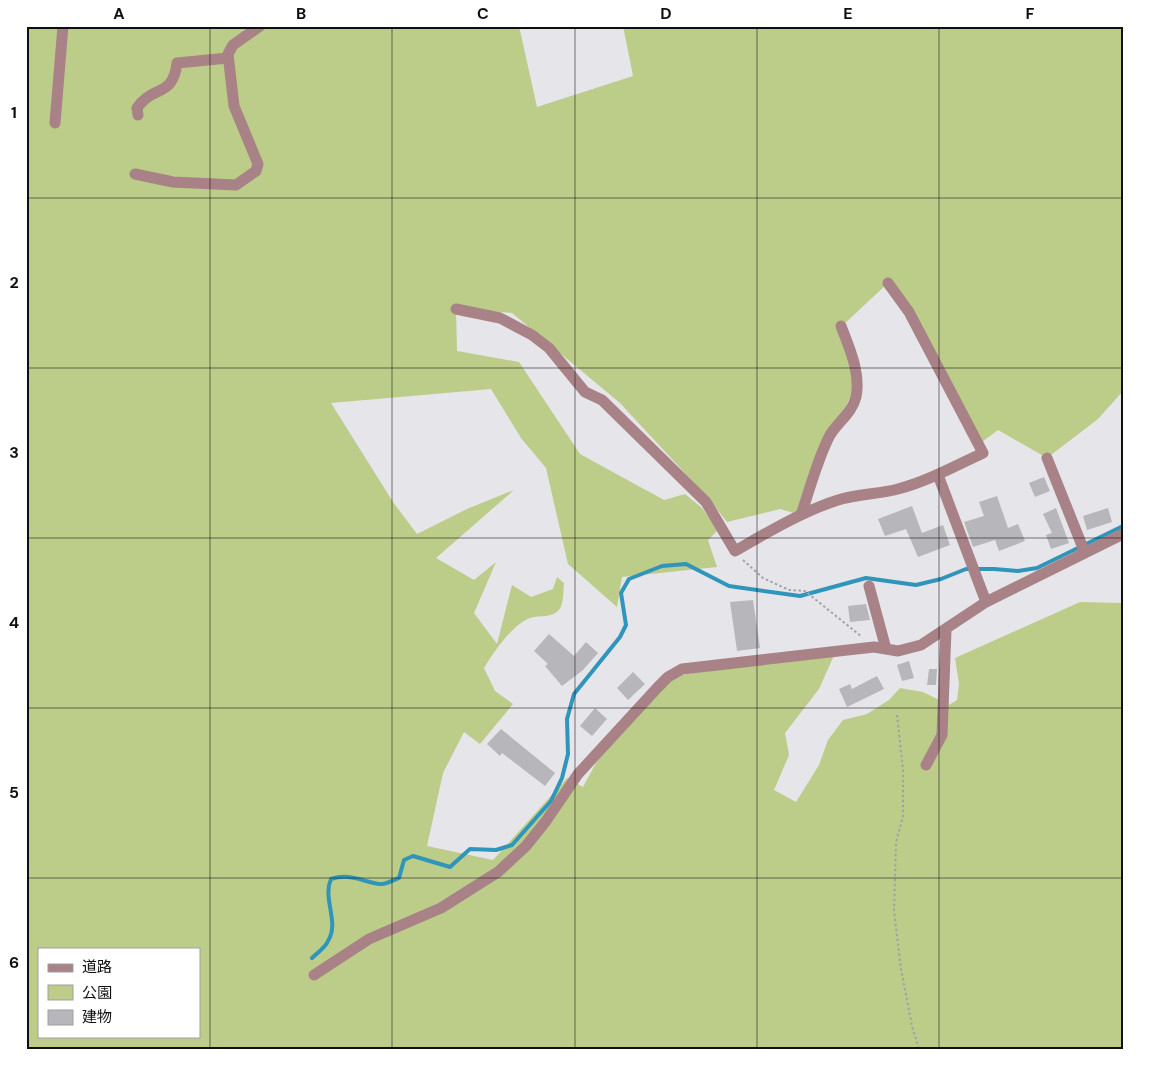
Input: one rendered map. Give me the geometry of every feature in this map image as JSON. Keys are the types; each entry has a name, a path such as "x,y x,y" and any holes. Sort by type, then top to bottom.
{"street":[{"path":"55,123 63,26"},
{"path":"135,174 173,182 236,185 256,171 258,164 234,106 228,54 233,45 260,26"},
{"path":"138,115 137,108 141,101 171,84 175,78 177,63 228,58"},
{"path":"456,309 500,318 532,335 549,348 585,392 602,400 706,502 735,551 801,515 838,500 898,489 938,475 983,453 909,312 888,283"},
{"path":"801,515 831,434 851,409 856,397 856,379 852,356 842,326"},
{"path":"1047,458 1084,553"},
{"path":"938,475 986,602"},
{"path":"314,975 369,940 441,908 498,872 526,846 546,821 578,774 668,677 682,669 874,647 898,650 922,645 986,602 1123,534"},
{"path":"869,586 886,649"},
{"path":"926,765 942,735 946,630"}],"path":[{"path":"735,551 763,578 790,590 805,591 874,647"},
{"path":"897,715 903,770 903,816 896,843 894,911 901,969 912,1026 920,1049"}],"green space":[{"path":"26,26 519,26 537,107 633,76 623,26 1123,26 1123,391 1098,419 1047,458 998,430 978,445 888,283 842,326 856,385 821,457 801,515 780,509 727,522 709,499 620,403 512,313 456,309 457,351 519,362 580,454 664,500 685,494 702,508 718,530 708,540 717,567 622,577 617,607 568,564 546,468 521,438 491,389 331,403 393,502 417,534 467,509 514,490 436,558 474,580 496,562 474,613 497,644 512,585 531,597 553,589 557,577 564,583 563,600 559,610 549,615 530,618 517,626 498,647 484,668 495,691 513,704 480,744 464,732 443,773 427,846 493,860 567,778 583,787 596,763 668,677 836,651 819,689 785,733 789,755 774,790 796,802 819,765 828,740 843,720 867,714 889,700 900,688 923,692 949,705 957,700 959,684 955,658 1080,602 1123,603 1123,1049 26,1049"}],"building":[{"path":"1044,477 1050,491 1035,497 1029,483"},
{"path":"997,496 1008,528 1018,524 1025,541 999,551 995,540 973,547 964,522 984,516 979,502"},
{"path":"912,506 922,533 943,525 950,545 918,557 906,529 885,536 878,519"},
{"path":"1056,508 1069,543 1051,549 1046,535 1052,533 1043,514"},
{"path":"1108,508 1112,522 1087,530 1083,516"},
{"path":"753,600 760,648 737,651 730,602"},
{"path":"866,604 870,620 850,622 848,606"},
{"path":"549,634 574,656 586,642 598,653 583,670 562,686 545,666 548,664 534,651"},
{"path":"909,661 914,678 902,681 897,665"},
{"path":"929,669 937,669 936,685 927,685"},
{"path":"633,672 645,684 628,700 617,688"},
{"path":"877,676 884,689 847,707 839,689 850,684 852,689"},
{"path":"595,708 607,719 592,736 580,726"},
{"path":"501,729 555,773 545,786 502,753 500,756 487,744"}],"waterway":[{"path":"312,958 325,946 331,934 332,918 328,894 331,879 350,877 379,884 386,883 399,878 404,860 413,856 450,867 470,849 496,850 512,845 551,801 562,778 568,754 567,719 574,694 620,637 626,625 621,593 629,579 662,566 686,564 729,586 800,596 866,578 916,585 941,579 966,569 1018,571 1037,568 1123,526"}]}
